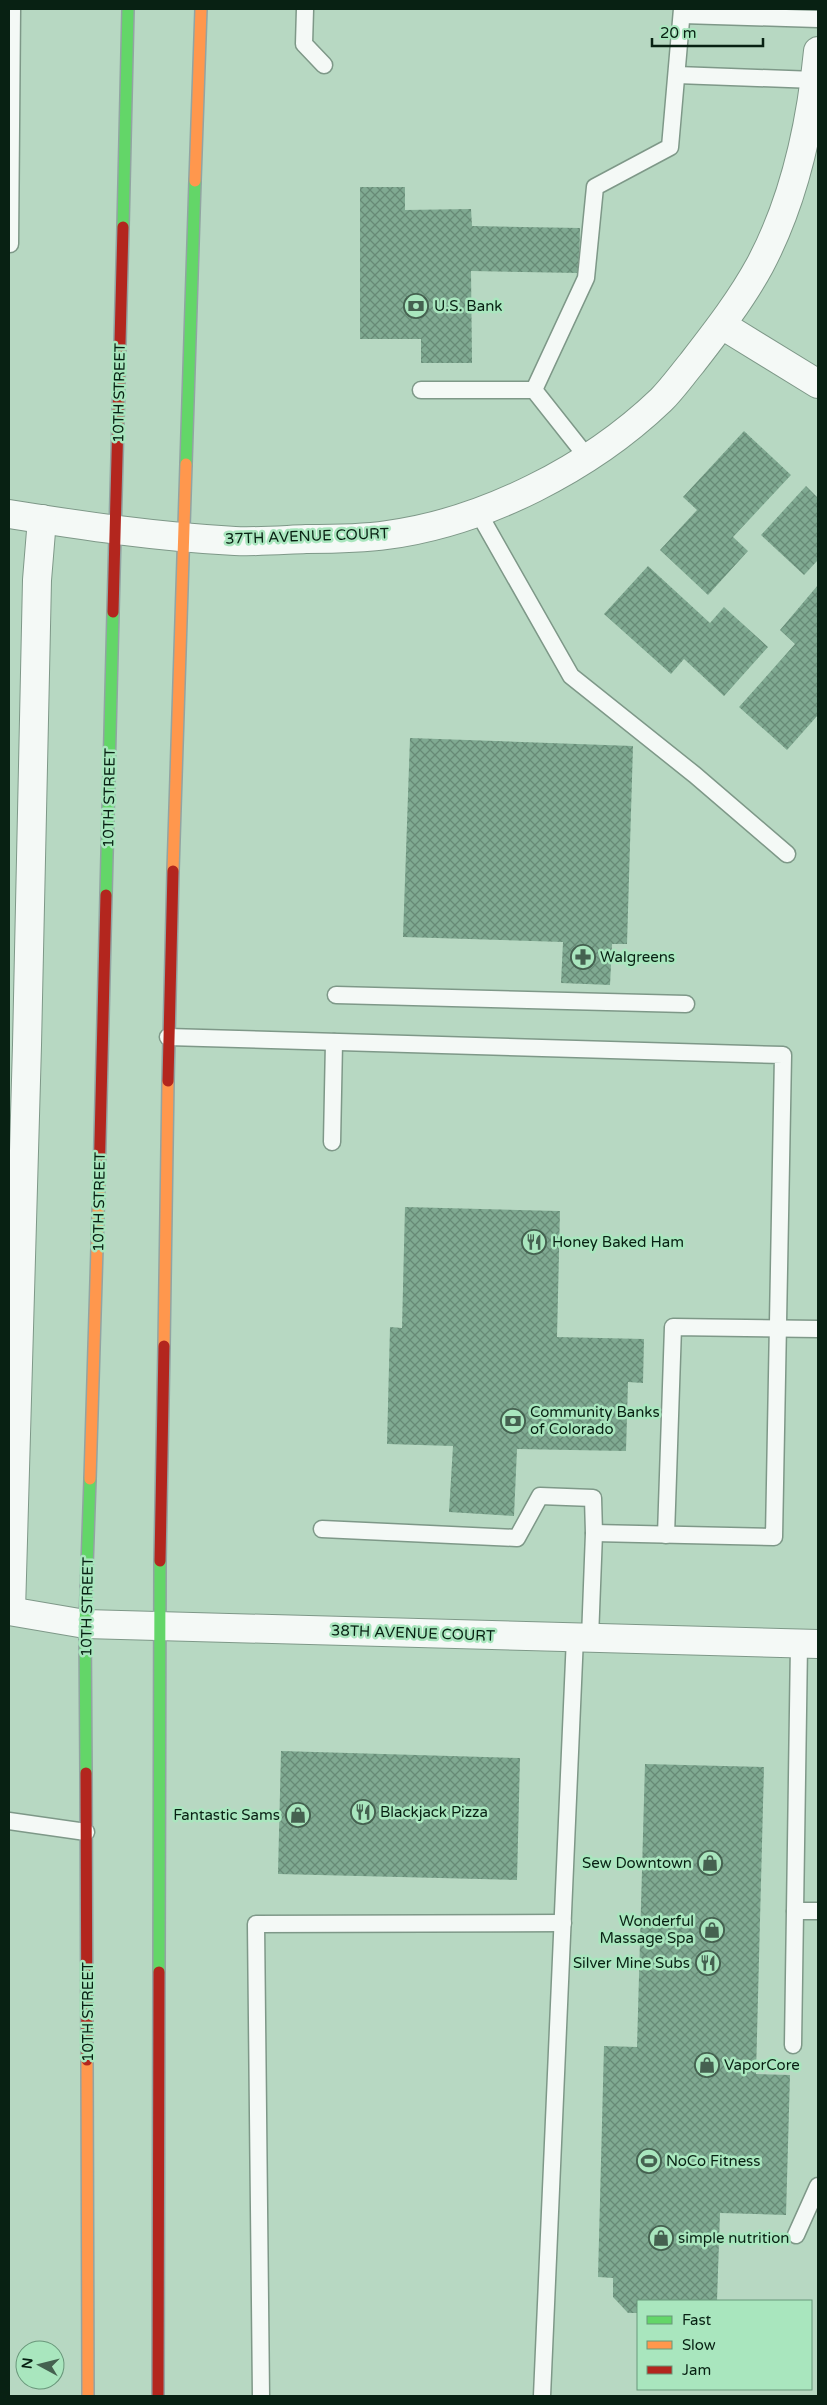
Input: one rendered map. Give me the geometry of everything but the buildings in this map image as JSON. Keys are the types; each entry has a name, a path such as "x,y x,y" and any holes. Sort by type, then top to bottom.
{"main road":[{"name":"10TH STREET","path":"88,2396 85,1624 98,1266 128,9"},
{"path":"158,2396 160,1626 168,1037 200,9"}],"street":[{"name":"37TH AVENUE COURT","path":"9,514 116,531 237,541 386,535 435,526 478,512 572,468 624,431 662,399 722,325 760,265 788,199 812,125 818,51"},
{"path":"722,325 818,384"},
{"path":"10,1611 18,1044 37,580 42,519"},
{"name":"38TH AVENUE COURT","path":"10,1611 85,1624 809,1644"}],"lane":[{"path":"10,244 12,9"},
{"path":"305,9 304,44 324,65"},
{"path":"534,390 586,278 595,187 670,147 682,12 818,19"},
{"path":"677,75 815,80"},
{"path":"421,390 534,390"},
{"path":"534,390 587,457"},
{"path":"478,512 571,676 694,775 787,854"},
{"path":"336,995 686,1004"},
{"path":"168,1037 783,1055 774,1538 594,1534"},
{"path":"332,1142 334,1042"},
{"path":"666,1535 673,1327 818,1328"},
{"path":"322,1529 517,1538 540,1496 593,1498 594,1534 583,1638 563,1923 542,2396"},
{"path":"793,2045 795,1911 809,1644"},
{"path":"9,1821 86,1832"},
{"path":"795,1911 818,1911"},
{"path":"261,2396 256,1924 563,1923"},
{"path":"796,2235 818,2186"}],"traffic: fast":[{"path":"123,227 128,9"},
{"path":"186,464 195,181"},
{"path":"106,895 113,612"},
{"path":"86,1773 85,1624 90,1479"},
{"path":"159,1972 160,1561"}],"traffic: slow":[{"path":"195,181 201,9"},
{"path":"173,871 186,464"},
{"path":"164,1346 168,1081"},
{"path":"90,1479 99,1182"},
{"path":"87,2060 88,2396"}],"traffic: jam":[{"path":"113,612 123,227"},
{"path":"168,1081 173,871"},
{"path":"99,1182 106,895"},
{"path":"160,1561 164,1346"},
{"path":"86,1773 87,2060"},
{"path":"158,2396 159,1972"}],"place":[{"name":"U.S. Bank","path":"416,306"},
{"name":"Walgreens","path":"583,957"},
{"name":"Honey Baked Ham","path":"534,1242"},
{"name":"Community Banks of Colorado","path":"513,1421"},
{"name":"Blackjack Pizza","path":"363,1812"},
{"name":"Fantastic Sams","path":"298,1815"},
{"name":"Sew Downtown","path":"710,1863"},
{"name":"Wonderful Massage Spa","path":"712,1930"},
{"name":"Silver Mine Subs","path":"708,1963"},
{"name":"VaporCore","path":"707,2065"},
{"name":"NoCo Fitness","path":"649,2161"},
{"name":"simple nutrition","path":"661,2238"}]}
